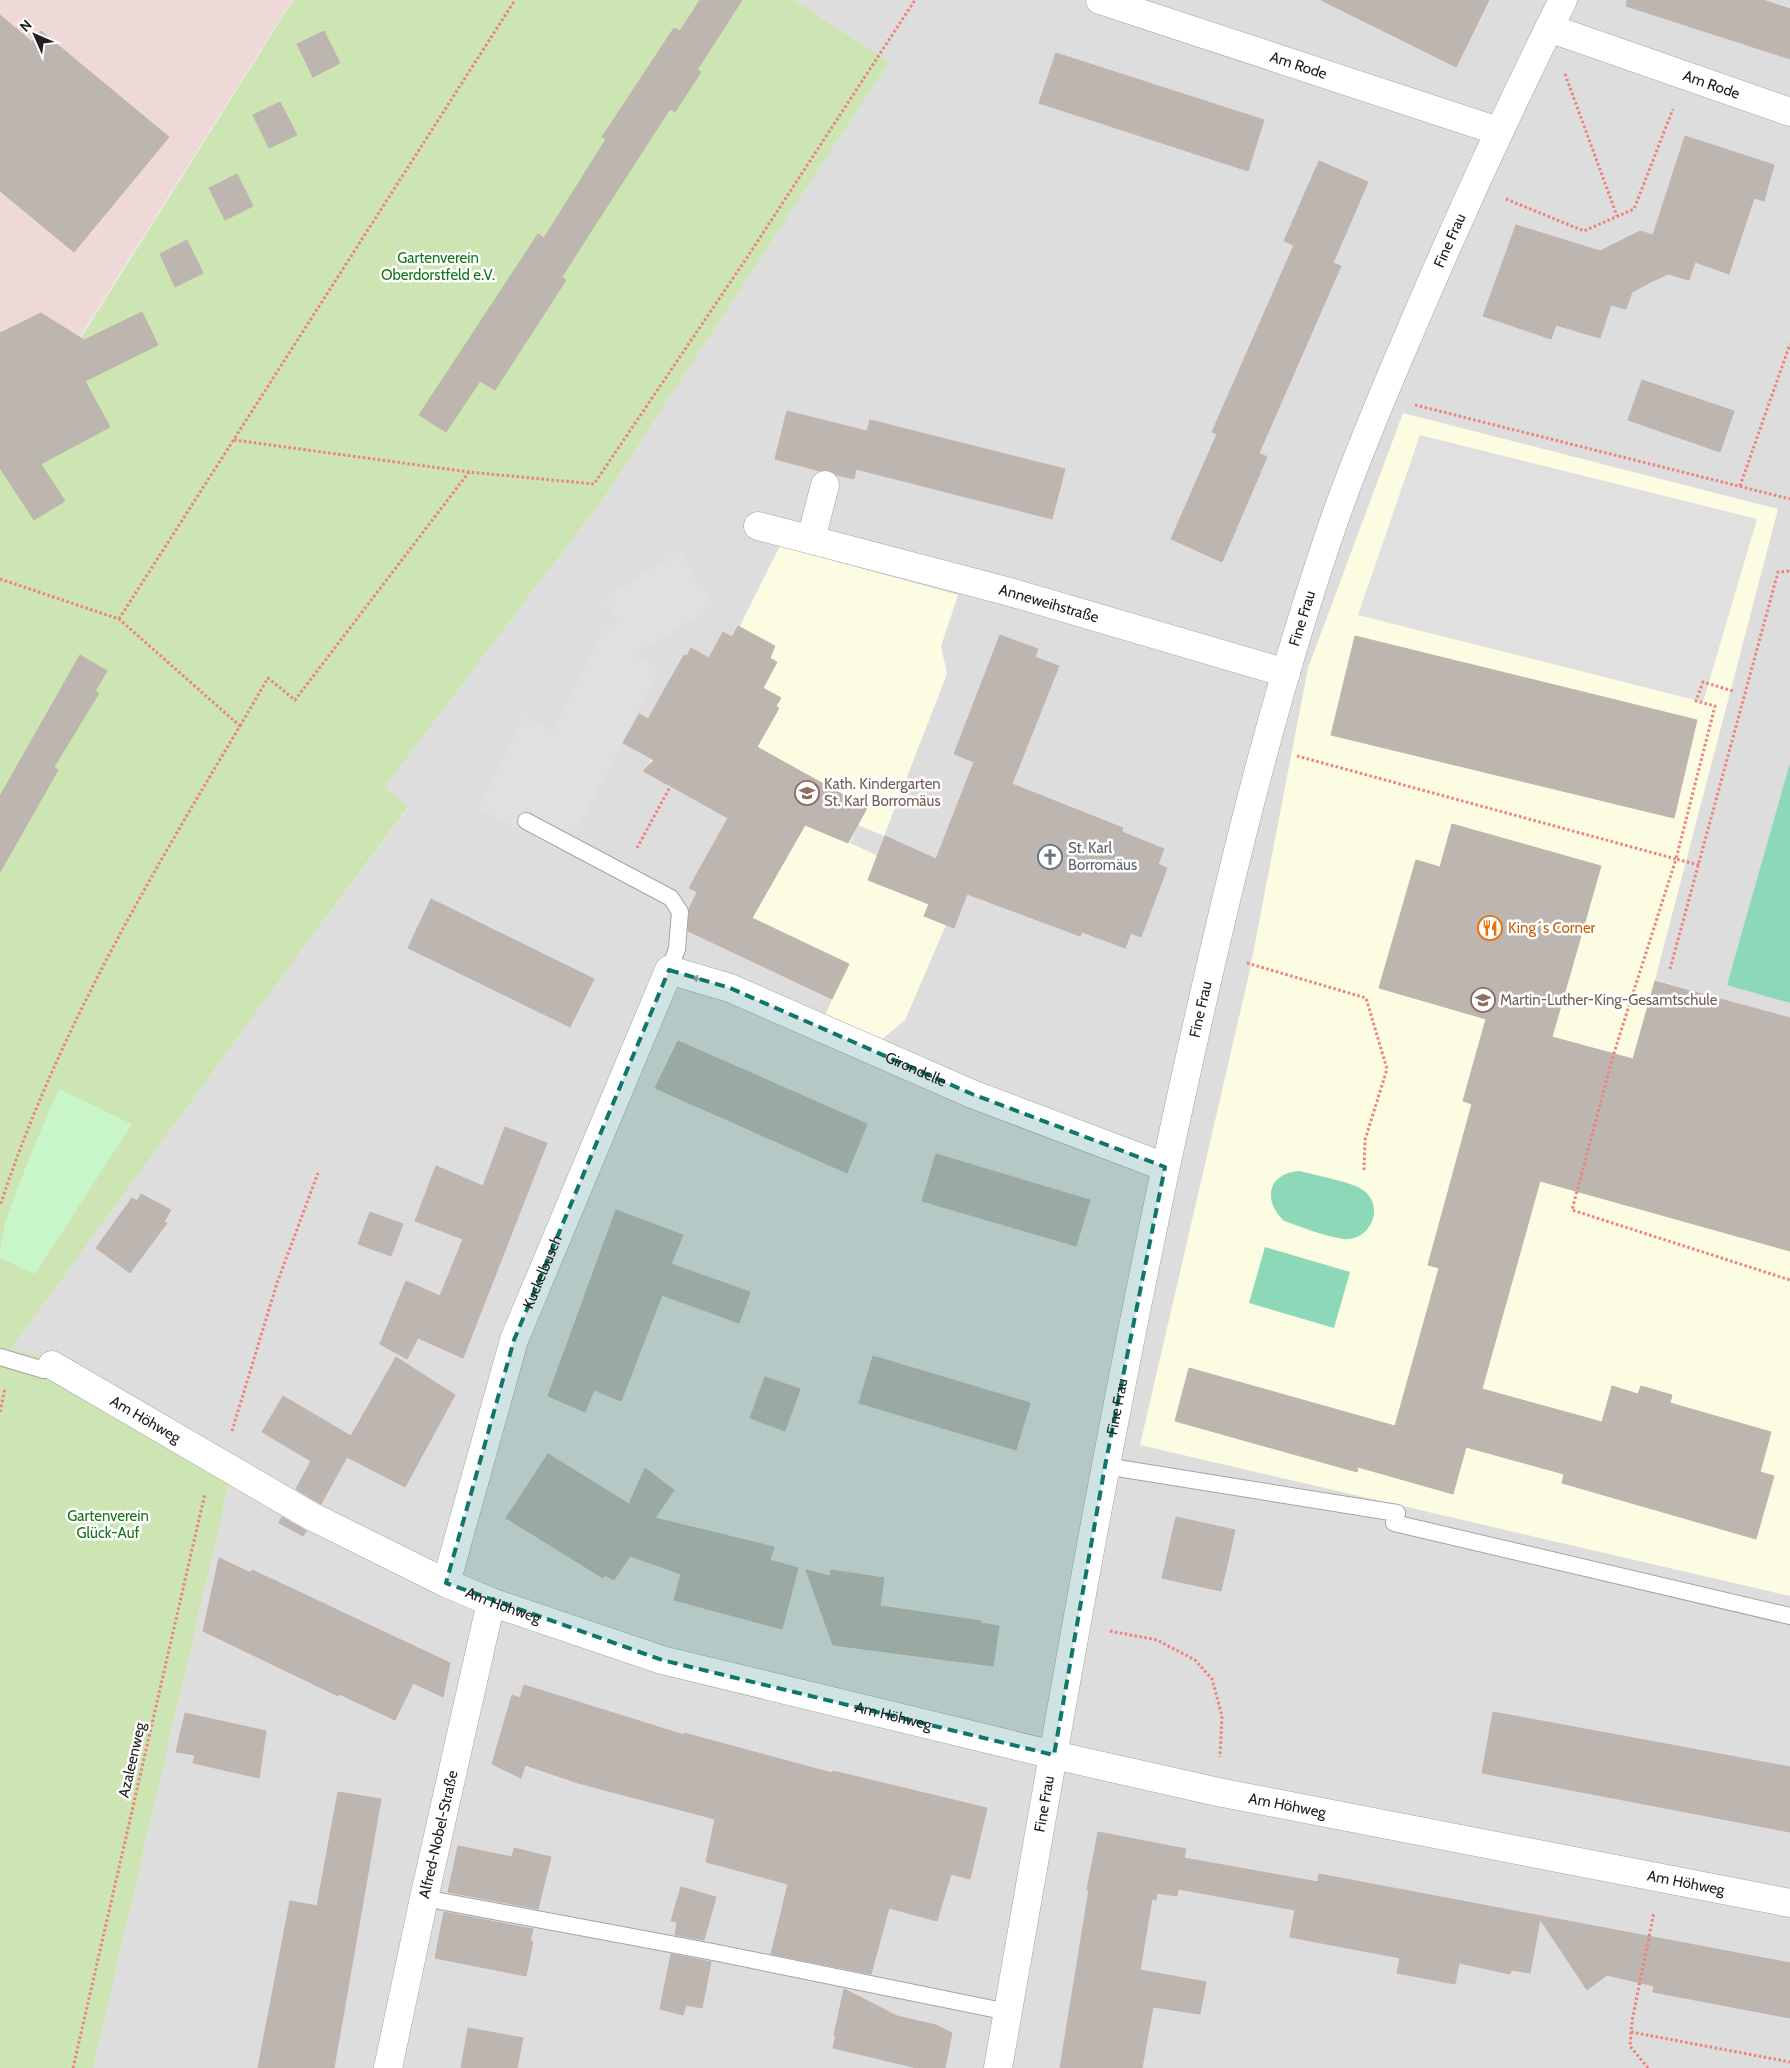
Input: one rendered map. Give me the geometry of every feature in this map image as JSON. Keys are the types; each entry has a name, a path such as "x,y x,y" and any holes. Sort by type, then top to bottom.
{"street":[{"name":"Am Rode","path":"1100,0 1498,131"},
{"name":"Fine Frau","path":"998,2068 1105,1466 1165,1168 1213,953 1265,748 1286,673 1337,514 1375,415 1437,268 1498,131 1563,0"},
{"name":"Am Rode","path":"1549,28 1790,112"},
{"path":"811,539 825,485"},
{"name":"Anneweihstraße","path":"758,526 1010,592 1286,673"},
{"name":"Girondelle","path":"669,970 730,988 972,1094 1165,1168"},
{"name":"Kuckelbusch","path":"446,1583 514,1340 669,970"},
{"name":"Am Höhweg","path":"52,1365 311,1516 446,1583 492,1602 662,1660 1054,1755 1228,1794 1790,1903"},
{"name":"Alfred-Nobel-Straße","path":"388,2068 424,1898 492,1602"}],"lane":[{"path":"526,821 671,898 680,912 677,949 669,970"},
{"path":"0,1357 44,1370 52,1365"},
{"path":"1105,1466 1397,1513 1394,1522 1790,1616"},
{"path":"424,1898 713,1952 1008,2012"}],"path":[{"path":"119,619 515,0"},
{"path":"234,440 469,472 594,484 740,267 915,0"},
{"path":"1565,73 1617,216"},
{"path":"1503,198 1584,231 1634,209 1674,107"},
{"path":"1740,486 1790,344"},
{"path":"1413,405 1790,499"},
{"path":"0,1206 17,1153 70,1028 156,866 268,678 295,700 469,472"},
{"path":"1670,969 1778,572 1790,571"},
{"path":"0,579 119,619 240,726"},
{"path":"1733,691 1703,682 1696,701 1715,706 1676,859 1613,1056 1572,1210 1790,1280"},
{"path":"1265,748 1699,865"},
{"path":"624,873 670,787"},
{"path":"1213,953 1366,998 1387,1069 1365,1140 1364,1170"},
{"name":"Azaleenweg","path":"74,2068 218,1461 277,1283 318,1173"},
{"path":"1109,1631 1157,1640 1195,1660 1212,1679 1222,1716 1220,1760"},
{"path":"1648,2068 1630,2046 1631,2032 1661,1878"},
{"path":"1631,2032 1790,2062"}],"highlighted area":[{"path":"669,970 730,988 972,1094 1165,1167 1105,1466 1054,1755 662,1660 446,1583 514,1340"}],"shaded area":[{"path":"0,0 292,0 0,464"},
{"path":"794,0 1790,0 1790,2068 93,2068 232,1471 11,1349 276,985 408,808 385,787 607,493 889,62"},
{"name":"Martin-Luther-King-Gesamtschule","path":"1403,413 1778,509 1655,980 1790,1018 1790,1596 1140,1445 1249,974 1308,668"},
{"path":"1420,435 1757,519 1703,702 1358,615"},
{"name":"Kath. Kindergarten St. Karl Borromäus","path":"780,546 958,595 941,646 947,674 884,836 858,825 850,843 876,855 898,892 929,905 924,916 946,925 905,1020 880,1041 825,1016 832,999 680,927 697,892 689,888 735,806 702,801 701,803 643,771 646,770 652,759 623,743 639,714 668,730 675,678 672,676 684,655 687,656 691,648 709,658 732,637 738,626 740,626"},
{"path":"679,551 714,606 633,656 659,669 565,853 478,809 525,716 553,729 603,630 617,621 603,599"}],"green space":[{"name":"Gartenverein Oberdorstfeld e.V.","path":"293,0 794,0 889,62 607,493 385,787 408,807 11,1349 41,1356 232,1471 93,2068 0,2068 0,467"},
{"path":"1790,763 1790,1003 1727,985"},
{"path":"59,1089 132,1124 35,1274 0,1258 2,1237 11,1207 35,1144"},
{"path":"1300,1171 1342,1182 1363,1190 1370,1197 1374,1214 1372,1222 1367,1229 1361,1235 1343,1239 1320,1234 1284,1221 1273,1205 1272,1189 1275,1182 1281,1177"},
{"path":"1265,1247 1350,1272 1334,1328 1249,1303"}],"building":[{"path":"700,0 742,0 697,70 701,72 675,112 670,109 593,228 562,277 566,280 495,390 480,381 446,432 419,415 538,234 544,238 606,139 602,137 674,28 680,31"},
{"path":"1321,0 1489,0 1456,67"},
{"path":"1627,0 1763,0 1790,9 1790,59 1626,6"},
{"path":"0,15 32,42 41,31 169,137 74,252 0,191"},
{"path":"324,31 340,63 313,77 297,44"},
{"path":"1056,53 1264,120 1248,171 1039,103"},
{"path":"280,102 297,135 269,148 253,115"},
{"path":"1685,136 1774,165 1764,201 1754,198 1729,274 1695,262 1689,280 1668,274 1651,282 1632,292 1626,309 1611,305 1600,338 1556,325 1551,339 1483,316 1516,225 1600,251 1640,231 1653,235"},
{"path":"1319,161 1368,182 1333,263 1341,266 1259,453 1267,457 1222,562 1171,539 1217,434 1212,432 1294,245 1284,241"},
{"path":"237,174 253,206 225,220 209,188"},
{"path":"187,240 203,273 175,287 160,254"},
{"path":"142,312 158,345 85,381 110,427 41,464 65,501 34,520 0,468 0,333 41,313 84,340"},
{"path":"1642,380 1734,411 1720,452 1628,420"},
{"path":"787,411 867,431 870,420 1065,469 1052,519 856,469 854,479 837,475 828,470 820,471 775,459"},
{"path":"738,626 775,646 770,658 777,662 763,688 781,698 776,706 779,708 757,747 867,808 848,843 805,825 752,918 849,964 832,999 688,931 689,909 697,892 689,888 728,818 643,771 654,760 623,743 639,714 648,719 684,655 687,656 691,648 709,658 723,632 732,637"},
{"name":"St. Karl Borromäus","path":"1000,635 1038,649 1035,657 1059,666 1012,784 1123,828 1122,832 1164,849 1158,864 1167,868 1141,937 1131,933 1125,948 1082,932 1080,936 967,894 954,928 924,916 929,904 868,880 885,836 936,859 974,762 954,754"},
{"path":"1355,636 1697,720 1674,818 1331,735"},
{"path":"80,655 107,671 95,691 99,693 54,767 58,770 0,872 0,796"},
{"path":"1452,824 1601,866 1552,1037 1633,1059 1655,981 1790,1018 1790,1251 1540,1181 1482,1389 1602,1422 1612,1386 1638,1394 1641,1386 1672,1395 1670,1403 1771,1432 1760,1472 1774,1476 1756,1539 1562,1483 1564,1474 1466,1447 1453,1494 1358,1467 1357,1472 1175,1421 1189,1368 1395,1426 1439,1268 1428,1265 1472,1104 1463,1101 1486,1019 1379,988 1416,860 1440,867"},
{"path":"431,899 594,979 570,1027 408,948"},
{"path":"678,1041 867,1124 847,1173 655,1088"},
{"path":"505,1127 547,1143 463,1358 418,1338 407,1359 380,1344 406,1281 440,1296 463,1239 415,1221 436,1166 483,1186"},
{"path":"936,1154 1090,1200 1076,1246 922,1201"},
{"path":"141,1194 171,1210 164,1222 167,1223 130,1273 96,1248 132,1198 137,1201"},
{"path":"616,1210 683,1235 671,1264 750,1292 739,1323 662,1295 621,1401 594,1390 585,1412 548,1396"},
{"path":"370,1212 403,1224 391,1256 358,1244"},
{"path":"873,1356 1030,1403 1016,1450 859,1403"},
{"path":"396,1357 455,1395 405,1487 347,1457 321,1504 296,1489 311,1461 262,1432 283,1396 351,1436"},
{"path":"765,1377 800,1389 785,1431 750,1418"},
{"path":"548,1454 629,1504 645,1468 674,1490 655,1518 774,1547 770,1560 798,1568 782,1629 674,1600 681,1574 630,1556 614,1580 605,1575 603,1578 506,1518"},
{"path":"282,1517 306,1531 303,1536 279,1523"},
{"path":"1176,1517 1235,1530 1221,1591 1162,1578"},
{"path":"219,1558 251,1573 252,1570 450,1663 443,1697 413,1683 395,1720 339,1694 338,1696 203,1631"},
{"path":"806,1570 830,1576 831,1570 884,1578 880,1606 981,1621 981,1623 999,1626 993,1666 833,1645"},
{"path":"524,1685 684,1735 684,1733 832,1773 833,1771 987,1808 970,1879 951,1874 937,1921 889,1908 871,1974 771,1954 788,1884 706,1862 715,1819 578,1783 525,1765 521,1778 492,1764 512,1695 520,1698"},
{"path":"1493,1712 1790,1767 1790,1832 1482,1773"},
{"path":"185,1713 266,1731 259,1778 193,1763 195,1755 176,1752"},
{"path":"338,1792 381,1799 334,2068 258,2068 290,1901 317,1906"},
{"path":"1098,1832 1186,1849 1184,1858 1318,1882 1319,1874 1790,1963 1790,2018 1653,1992 1654,1986 1607,1975 1587,1990 1540,1919 1530,1973 1511,1970 1510,1974 1459,1963 1455,1984 1397,1973 1400,1958 1290,1937 1295,1910 1178,1889 1177,1896 1157,1893 1156,1900 1152,1899 1140,1970 1206,1982 1200,2014 1153,2007 1142,2068 1060,2068 1089,1890 1087,1890"},
{"path":"458,1846 512,1857 514,1848 551,1857 538,1909 448,1892"},
{"path":"681,1887 716,1897 704,1940 675,1935 677,1922 671,1921"},
{"path":"444,1912 533,1929 530,1941 533,1942 526,1976 435,1958"},
{"path":"671,1954 711,1962 702,2008 686,2005 683,2015 660,2009"},
{"path":"844,1989 897,2016 936,2025 952,2033 945,2068 917,2068 833,2048"},
{"path":"468,2028 523,2038 517,2068 461,2068"}],"place":[{"name":"Kath. Kindergarten St. Karl Borromäus","path":"807,793"},
{"name":"St. Karl Borromäus","path":"1050,857"},
{"name":"King´s Corner","path":"1490,928"},
{"name":"Martin-Luther-King-Gesamtschule","path":"1483,1000"}],"park label":[{"name":"Gartenverein Glück-Auf","path":"108,1524"}]}
